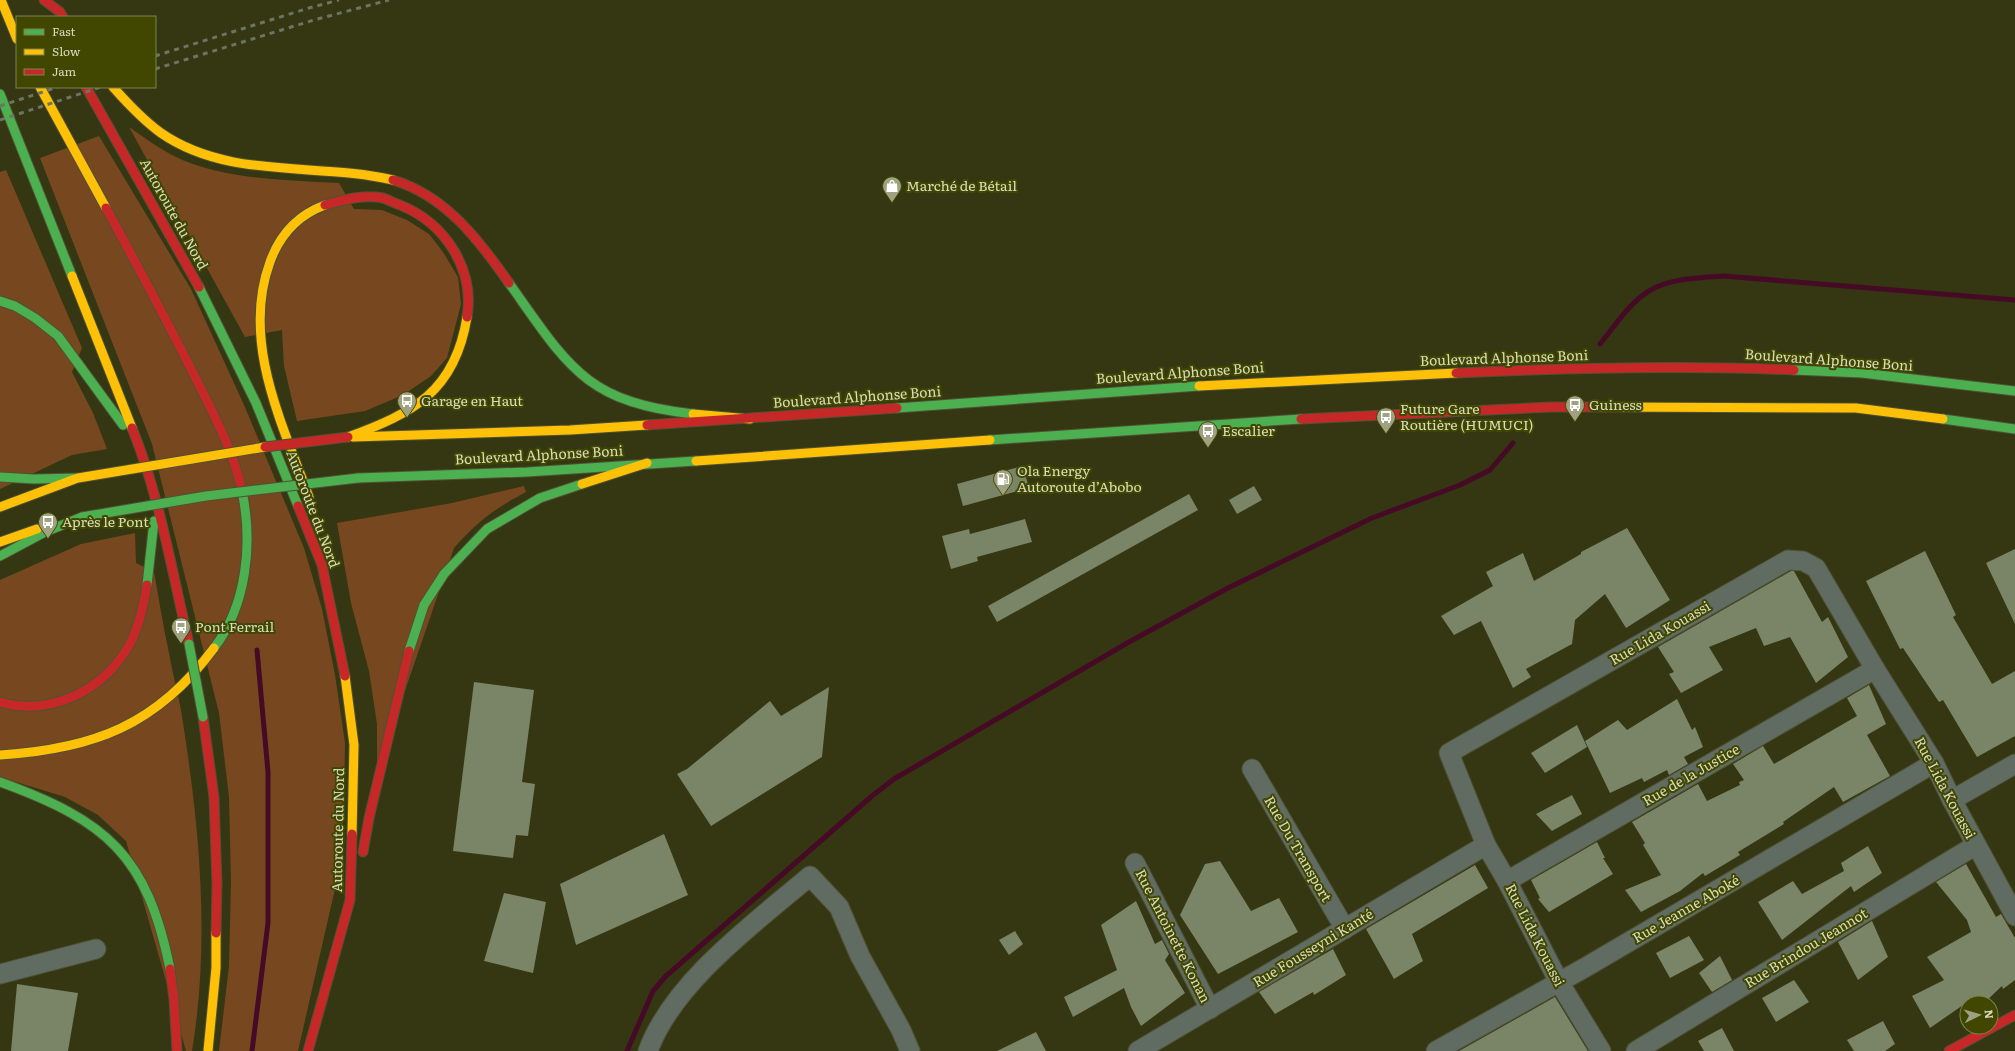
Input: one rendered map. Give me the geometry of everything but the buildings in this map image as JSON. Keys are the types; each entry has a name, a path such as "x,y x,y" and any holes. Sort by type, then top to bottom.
{"main road":[{"path":"1,0 16,37"},
{"path":"37,0 43,11"},
{"path":"44,0 63,16"},
{"path":"0,755 20,754 53,749 94,740 118,731 154,712 172,698 213,650 233,617 243,579 245,537 243,496 228,444 179,345 41,88"},
{"name":"Autoroute du Nord","path":"87,88 198,286 256,403 322,565 335,621 345,674 354,744 350,900 308,1051"},
{"path":"113,88 142,120 165,137 194,152 229,162 273,168 378,176 407,185 438,202 466,228 494,263 556,351 585,380 609,394 630,402 661,409 750,419"},
{"path":"0,94 141,450 156,502 189,644 203,717 214,797 217,885 216,968 208,1051"},
{"path":"0,477 34,479 78,478 200,456 280,444 348,437 398,418 416,406 451,369 461,350 468,320 469,302 466,274 454,247 435,227 414,211 382,198 349,199 324,205 298,218 279,241 266,270 261,295 260,332 276,403 312,506"},
{"path":"0,300 35,318 58,336 141,450"},
{"name":"Boulevard Alphonse Boni","path":"348,437 555,431 750,419 1221,384 1550,369 1718,367 1854,372 2015,391"},
{"name":"Boulevard Alphonse Boni","path":"82,517 206,496 358,478 527,472 1355,416 1551,407 1856,408 2015,430"},
{"path":"350,900 356,880 405,662 424,605 444,574 487,530 533,502 576,485 647,463"},
{"path":"0,506 78,478"},
{"path":"0,702 30,707 53,704 94,688 112,672 134,636 142,608 150,571 156,502"},
{"path":"0,542 34,530 82,517"},
{"path":"0,556 46,532 82,517"},
{"path":"316,523 322,565"},
{"path":"0,782 61,806 92,825 120,849 139,875 156,912 166,950 172,993 177,1051"},
{"path":"1949,1051 2015,1015"}],"street":[{"name":"Rue Lida Kouassi","path":"1601,1051 1559,982 1507,881 1486,845 1449,753 1788,560 1803,561 1816,568 1875,668 1934,763 1952,800 2015,916"},
{"name":"Rue de la Justice","path":"1507,881 1875,668"},
{"name":"Rue Jeanne Aboké","path":"1436,1051 1559,982 1934,763"},
{"path":"1952,800 2015,764"},
{"name":"Rue Du Transport","path":"1252,769 1345,929"},
{"name":"Rue Fousseyni Kanté","path":"1138,1051 1210,1010 1486,845"},
{"name":"Rue Brindou Jeannot","path":"1636,1051 1976,845"},
{"name":"Rue Antoinette Konan","path":"1135,863 1210,1010"},
{"path":"648,1051 675,1003 698,974 810,876 840,907 860,956 901,1030 910,1051"},
{"path":"0,979 96,949"}],"shaded area":[{"path":"129,127 176,157 210,169 246,176 283,180 339,183 354,209 382,210 407,220 429,234 443,252 458,277 461,304 447,358 431,376 403,395 365,411 297,421 284,366 282,330 245,337"},
{"path":"99,136 191,289 244,405 304,548 322,609 335,675 345,743 344,808 337,880 298,1051 219,1051 229,966 231,882 229,797 219,713 152,444 40,158"},
{"path":"6,170 82,348 72,372 93,413 107,449 72,455 0,489 0,172"},
{"path":"524,486 526,492 487,516 454,548 377,772 377,724 369,671 351,603 337,523 452,503"},
{"path":"135,533 136,563 154,572 182,714 194,805 201,887 202,928 201,969 192,1051 186,1051 126,841 98,815 65,797 0,777 0,580 81,544"}],"waterway":[{"path":"1600,344 1629,308 1649,291 1666,283 1695,278 1724,276 2015,300"},
{"path":"627,1051 653,991 666,976 872,796 894,779 1129,642 1228,588 1372,518 1460,485 1490,470 1513,443"},
{"path":"252,1051 268,923 268,772 257,650"}],"railway":[{"path":"156,56 339,0"},
{"path":"156,69 314,20 389,0"},
{"path":"0,106 55,88"},
{"path":"0,120 98,88"}],"traffic: fast":[{"path":"0,94 72,276"},
{"path":"509,283 547,337 565,358 583,375 603,389 627,400 657,408 693,414"},
{"path":"199,287 256,403 298,506"},
{"path":"0,301 15,306 35,318 58,336 123,425"},
{"path":"1794,370 1862,373 2015,391"},
{"path":"897,408 1199,386"},
{"path":"990,440 1301,419"},
{"path":"1943,419 2015,429"},
{"path":"358,478 527,472 696,461"},
{"path":"0,477 34,479 78,478"},
{"path":"82,517 206,496 358,478"},
{"path":"409,651 424,605 444,574 487,529 540,498 582,484"},
{"path":"214,648 234,613 244,573 247,552 247,531 242,491"},
{"path":"0,556 45,532 82,517"},
{"path":"147,585 154,521"},
{"path":"189,644 203,717"},
{"path":"0,782 37,797 68,812 95,828 116,847 134,870 149,897 160,930 170,969"}],"traffic: slow":[{"path":"1,0 16,37"},
{"path":"41,88 106,208"},
{"path":"114,88 136,112 161,133 187,148 215,158 244,164 364,175 393,180"},
{"path":"309,497 287,440 268,381 262,352 260,322 262,292 274,252 285,234 298,220 306,214 325,205"},
{"path":"72,276 132,428"},
{"path":"348,437 392,419 411,408 427,396 441,382 452,364 461,343 467,317"},
{"path":"1199,386 1456,373"},
{"path":"1604,407 1856,408 1943,419"},
{"path":"693,414 750,419"},
{"path":"353,437 570,430 647,425"},
{"path":"696,461 990,440"},
{"path":"78,478 265,447"},
{"path":"582,484 647,463"},
{"path":"0,507 75,479"},
{"path":"0,542 37,529"},
{"path":"0,755 65,747 94,739 121,728 146,714 170,696 192,674 214,648"},
{"path":"345,676 354,745 352,834"},
{"path":"208,1051 216,968 216,933"}],"traffic: jam":[{"path":"44,0 60,12 62,16"},
{"path":"87,88 199,287"},
{"path":"393,180 412,187 429,197 460,221 486,251 509,283"},
{"path":"325,205 361,197 383,198 416,213 431,223 443,236 461,265 466,282 468,299 467,317"},
{"path":"106,208 162,312 215,418 228,446 242,491"},
{"path":"1456,373 1625,368 1752,368 1794,370"},
{"path":"1301,419 1551,407 1604,407"},
{"path":"647,425 897,408"},
{"path":"132,428 142,454 158,508 189,644"},
{"path":"265,447 348,437"},
{"path":"298,506 322,565 345,676"},
{"path":"0,702 18,706 36,706 54,703 70,698 86,690 101,679 114,666 130,645 139,620 147,585"},
{"path":"363,852 369,818 409,651"},
{"path":"203,717 214,797 217,885 216,933"},
{"path":"308,1051 350,900 352,834"},
{"path":"170,969 174,999 177,1051"},
{"path":"1949,1051 2015,1015"}],"place":[{"name":"Marché de Bétail","path":"892,203"},
{"name":"Garage en Haut","path":"407,418"},
{"name":"Guiness","path":"1575,422"},
{"name":"Future Gare Routière (HUMUCI)","path":"1386,434"},
{"name":"Escalier","path":"1208,448"},
{"name":"Ola Energy Autoroute d’Abobo","path":"1003,496"},
{"name":"Après le Pont","path":"48,539"},
{"name":"Pont Ferrail","path":"181,644"}]}
